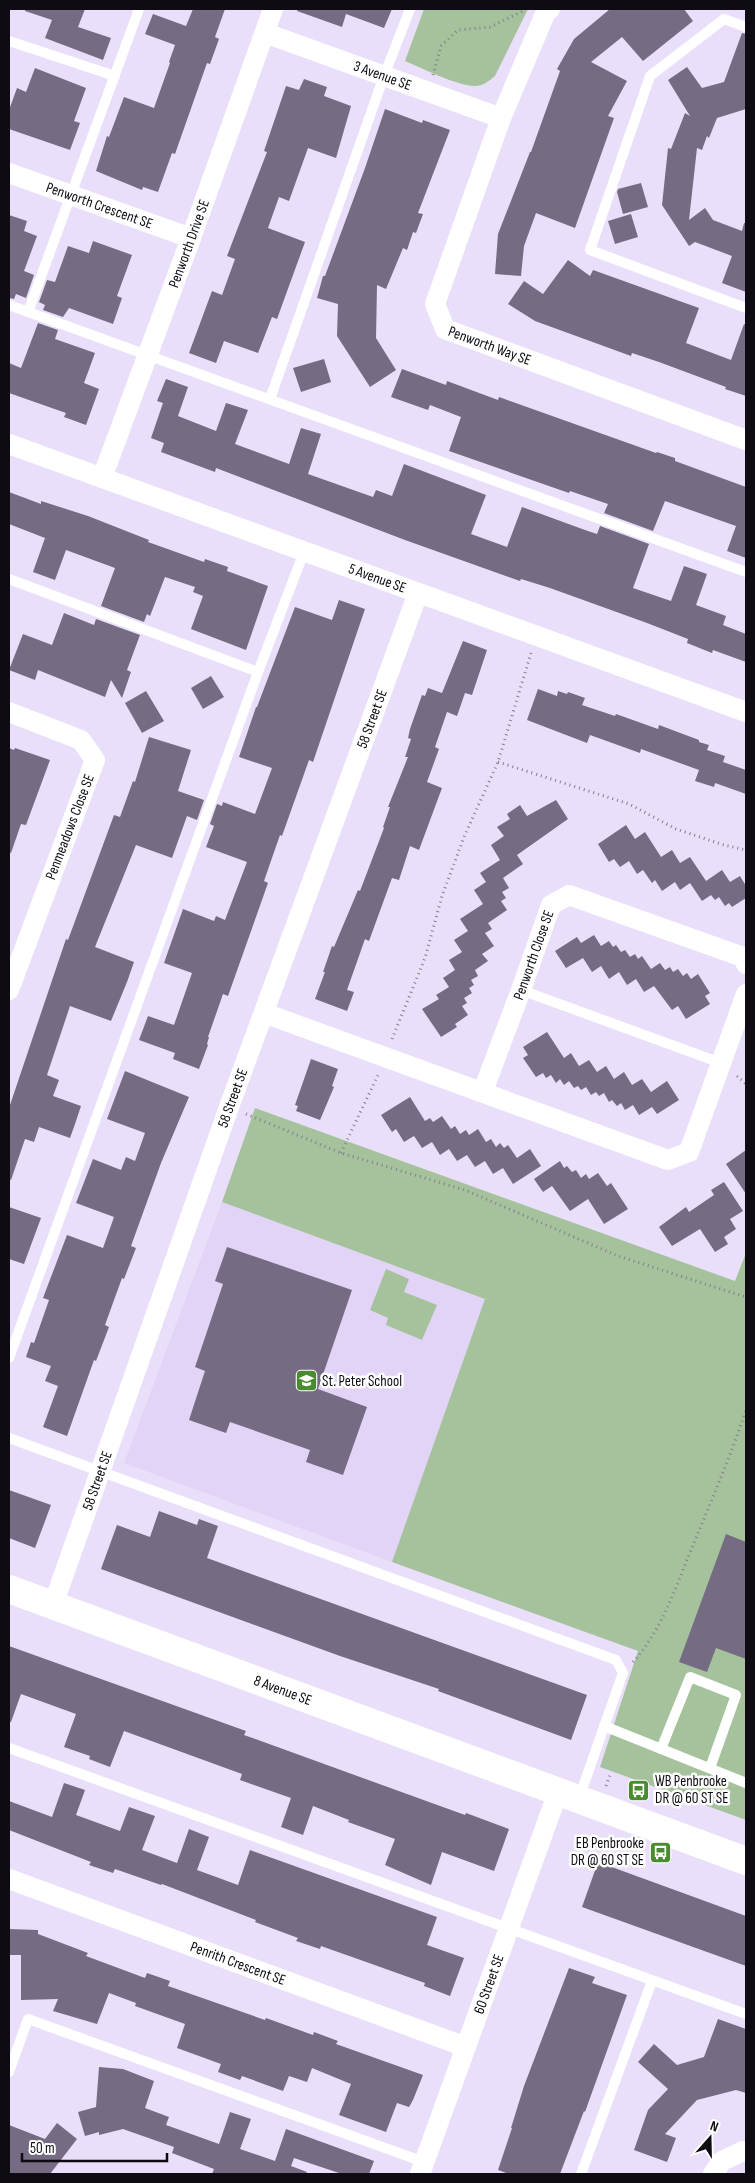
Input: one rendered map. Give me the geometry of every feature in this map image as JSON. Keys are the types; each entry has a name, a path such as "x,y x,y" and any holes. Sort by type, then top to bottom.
{"street":[{"name":"Penworth Drive SE","path":"102,478 273,9"},
{"name":"Penworth Way SE","path":"550,9 545,14 501,118 435,304 444,330 746,440"},
{"name":"3 Avenue SE","path":"265,33 501,118"},
{"name":"Penworth Crescent SE","path":"9,174 191,238"},
{"name":"5 Avenue SE","path":"9,444 746,712"},
{"name":"58 Street SE","path":"53,1605 229,1107 418,593"},
{"name":"Penmeadows Close SE","path":"9,712 81,740 95,760 9,990"},
{"name":"Penworth Close SE","path":"483,1091 522,990 550,905 568,895 744,957 746,964"},
{"path":"264,1013 483,1091 668,1160 689,1152 746,994"},
{"name":"8 Avenue SE","path":"9,1589 746,1862"},
{"name":"60 Street SE","path":"422,2168 510,1929 568,1796"},
{"name":"Penrith Crescent SE","path":"9,1879 466,2047"},
{"path":"713,2174 722,2161 743,2151 746,2152"}],"lane":[{"path":"28,312 139,9"},
{"path":"270,399 384,76 410,9"},
{"path":"746,27 724,19 650,76 590,250 746,308"},
{"path":"9,41 114,76"},
{"path":"9,305 746,572"},
{"path":"9,1358 258,672 304,552"},
{"path":"9,580 258,672"},
{"path":"522,990 721,1063"},
{"path":"9,1438 616,1660 623,1674 604,1726 568,1796"},
{"path":"661,1749 690,1677 736,1695 710,1768"},
{"path":"604,1726 746,1783"},
{"path":"9,1748 746,2014"},
{"path":"580,2174 652,1981"},
{"path":"9,2072 28,2019 422,2168"}],"path":[{"path":"428,92 441,46 458,30 490,26 528,9"},
{"path":"341,1153 380,1071 425,958 442,896 464,837 498,762 536,636"},
{"path":"498,762 628,804 676,829 724,845 746,850"},
{"path":"229,1107 341,1153 465,1190 618,1256 746,1297"},
{"path":"623,1674 645,1648 667,1607 736,1441 746,1410"},
{"path":"606,1786 610,1775"}],"shaded area":[{"name":"St. Peter School","path":"222,1202 486,1299 392,1562 124,1463"}],"green space":[{"path":"424,9 528,9 495,76 483,84 475,86 449,80 405,61"},
{"path":"255,1108 735,1281 746,1253 746,1820 600,1767 638,1651 392,1562 485,1299 222,1202"},
{"path":"386,1269 409,1279 404,1292 437,1305 422,1340 386,1325 388,1318 370,1310"}],"building":[{"path":"25,9 85,9 78,27 111,38 103,60 45,38 52,20 25,11"},
{"path":"193,9 225,9 215,37 219,39 210,64 207,63 175,154 172,153 158,192 143,187 142,190 96,171 107,136 109,137 124,97 154,108 175,45 145,34 153,14 186,26"},
{"path":"298,9 392,9 384,28 346,14 342,27 297,11"},
{"path":"610,9 684,9 693,21 643,61 622,37 591,62 627,81 608,116 614,118 575,228 536,213 524,246 521,276 495,274 498,234 531,152 560,71 557,69 574,39"},
{"path":"742,33 746,34 746,109 717,118 702,150 697,148 689,220 705,208 713,220 742,231 744,223 746,223 746,292 722,283 732,256 695,242 689,246 662,205 668,148 671,149 685,113 690,116 668,80 687,67 702,88 724,82"},
{"path":"35,68 86,88 74,121 80,123 70,150 9,129 9,110 17,88 26,92"},
{"path":"304,79 327,87 324,96 351,106 336,158 308,148 289,201 279,197 268,228 305,242 277,319 272,317 258,353 224,341 216,363 189,353 212,291 222,295 235,259 227,256 267,152 264,151 286,86 299,90"},
{"path":"385,109 422,123 423,120 450,130 418,213 423,214 416,233 413,232 407,250 403,248 386,289 377,285 376,338 396,370 370,387 337,336 338,304 317,298 323,276 325,276"},
{"path":"641,183 648,207 623,214 617,192 618,189"},
{"path":"631,214 638,237 615,244 608,221"},
{"path":"9,215 27,221 24,231 37,236 24,271 34,275 26,298 16,294 14,299 9,298"},
{"path":"93,241 132,255 117,296 122,298 113,324 69,308 63,317 43,310 45,305 39,302 47,280 55,282 68,246 89,253"},
{"path":"568,260 590,276 593,270 699,308 686,343 731,360 744,324 746,325 746,396 659,362 632,353 631,356 535,321 508,304 524,281 543,294"},
{"path":"38,323 58,330 55,339 95,353 84,383 99,389 86,425 64,417 66,413 9,393 9,363 21,368"},
{"path":"324,359 331,382 301,392 293,368"},
{"path":"402,369 446,385 447,381 498,400 499,397 675,458 675,461 746,487 746,558 727,551 736,526 665,501 653,531 604,513 608,504 570,491 569,493 449,451 461,417 430,405 428,410 391,397"},
{"path":"166,379 188,387 178,416 216,431 226,403 248,410 235,444 289,464 301,428 321,434 308,474 373,497 376,490 392,496 404,464 486,495 471,534 507,547 522,507 597,534 600,526 649,544 633,588 671,601 684,566 707,574 696,605 726,616 723,625 746,634 746,662 713,650 712,653 687,643 688,639 647,623 550,588 521,579 520,581 405,540 216,468 215,472 161,452 164,443 151,438 163,403 157,401"},
{"path":"9,492 41,504 41,501 88,516 149,540 148,542 204,562 205,559 228,567 227,571 268,586 246,650 191,629 203,596 193,592 195,587 165,577 150,616 147,614 144,622 101,606 115,568 66,550 55,580 33,572 45,538 9,524"},
{"path":"339,600 365,609 313,762 309,760 282,836 280,835 264,881 268,883 228,996 223,994 199,1069 173,1059 175,1053 139,1040 148,1016 174,1025 192,973 164,963 183,909 214,921 216,916 225,920 247,862 206,847 214,826 210,824 217,804 222,806 223,802 255,814 272,768 239,757 256,707 295,607 332,620"},
{"path":"64,613 94,625 96,619 140,635 127,670 131,672 122,698 111,680 105,697 38,670 35,680 9,670 23,634 52,645"},
{"path":"463,641 487,650 472,695 465,693 457,716 447,712 435,747 439,749 427,782 442,788 419,850 410,846 399,880 392,878 369,941 365,939 347,990 354,992 347,1011 315,999 325,972 323,972 332,946 334,947 358,890 360,891 384,828 390,807 388,807 408,757 405,757 411,739 408,738 410,729 422,695 425,696 428,688 442,693"},
{"path":"211,676 224,697 203,709 191,688"},
{"path":"538,689 557,696 558,691 567,694 568,692 585,698 582,705 615,716 616,714 658,729 659,725 709,745 707,750 725,756 723,762 746,770 746,794 715,783 714,787 695,781 699,770 641,749 640,753 590,735 587,743 527,720"},
{"path":"146,691 164,721 142,733 125,703"},
{"path":"149,737 191,750 178,791 204,800 197,820 187,816 172,858 136,845 95,947 134,962 127,982 111,1021 70,1006 47,1075 59,1080 53,1096 81,1106 70,1138 39,1127 34,1142 25,1139 11,1180 9,1179 9,1108 66,939 68,940 114,815 120,817 133,781 135,782"},
{"path":"9,748 14,750 15,748 50,760 26,825 21,824 11,853 9,852"},
{"path":"556,800 568,819 517,855 523,864 503,878 509,888 502,892 506,898 501,901 507,910 488,923 492,929 485,933 494,946 482,954 488,961 475,970 478,976 471,980 474,985 469,988 472,993 464,998 467,1003 462,1006 468,1015 455,1024 457,1027 441,1037 422,1009 439,999 436,995 449,987 443,978 455,970 449,960 462,952 454,940 468,931 460,919 483,904 474,890 486,882 480,873 500,860 491,845 504,836 497,827 510,819 507,814 520,805 527,816"},
{"path":"626,825 635,839 645,832 661,857 672,850 680,863 690,857 706,881 722,870 730,882 740,876 746,886 746,898 732,907 729,903 725,906 719,897 715,900 711,895 702,901 690,883 680,890 675,882 662,891 655,880 652,883 643,870 637,874 629,861 620,867 614,859 609,862 598,844"},
{"path":"594,935 601,946 609,941 613,947 616,945 621,952 625,950 630,957 635,954 638,959 642,956 651,969 660,963 665,970 670,967 673,972 678,969 683,976 687,973 691,979 698,974 710,993 705,996 710,1004 686,1019 678,1006 672,1010 654,986 644,992 636,979 627,985 619,972 609,979 601,966 592,972 583,958 566,968 555,951 577,937 581,943"},
{"path":"547,1032 564,1058 571,1053 579,1066 589,1060 597,1072 606,1066 614,1079 624,1072 632,1085 642,1079 651,1092 667,1081 679,1100 657,1114 652,1107 639,1115 633,1105 625,1110 621,1103 617,1106 612,1100 609,1102 604,1093 599,1096 596,1092 591,1095 586,1087 581,1090 578,1086 574,1088 569,1081 564,1085 560,1079 556,1083 551,1075 546,1078 543,1073 536,1077 523,1058 528,1055 523,1047"},
{"path":"311,1059 338,1069 332,1086 334,1087 320,1120 296,1111 298,1106 295,1105"},
{"path":"125,1071 189,1097 161,1163 131,1246 136,1248 124,1279 122,1278 105,1325 109,1327 96,1361 94,1360 67,1436 43,1427 58,1386 45,1381 51,1366 26,1357 31,1342 34,1343 49,1300 43,1298 67,1235 103,1248 114,1217 76,1203 93,1159 121,1170 126,1157 135,1161 145,1133 107,1119"},
{"path":"410,1097 425,1121 430,1118 433,1122 442,1116 451,1129 455,1126 460,1134 466,1130 469,1135 478,1129 486,1142 491,1139 496,1147 500,1143 504,1148 508,1145 517,1158 530,1149 541,1166 513,1184 503,1168 493,1174 485,1161 475,1167 467,1155 457,1161 449,1149 440,1155 432,1142 422,1148 414,1136 404,1142 396,1129 392,1132 381,1115"},
{"path":"746,1150 746,1194 726,1164"},
{"path":"560,1161 564,1168 567,1166 572,1172 576,1170 581,1178 586,1174 589,1179 598,1173 607,1186 611,1183 628,1209 604,1224 588,1199 570,1211 552,1186 543,1192 534,1179"},
{"path":"724,1182 743,1211 730,1219 736,1229 724,1237 728,1244 715,1252 700,1229 672,1246 659,1227 686,1207 689,1212 714,1195 711,1190"},
{"path":"9,1207 41,1218 24,1264 9,1259"},
{"path":"227,1247 352,1290 318,1389 367,1407 343,1475 306,1462 310,1450 230,1422 226,1433 189,1420 205,1371 195,1367 223,1284 215,1281"},
{"path":"9,1490 51,1505 35,1548 9,1538"},
{"path":"159,1511 197,1525 199,1519 218,1526 207,1558 587,1695 571,1740 438,1691 439,1689 340,1656 101,1569 117,1525 150,1537"},
{"path":"726,1534 746,1542 746,1659 716,1648 707,1672 679,1662"},
{"path":"9,1646 246,1731 244,1735 465,1815 466,1813 509,1829 494,1871 442,1852 431,1885 385,1865 395,1839 348,1822 349,1820 313,1806 303,1835 281,1827 291,1798 240,1780 242,1774 124,1731 110,1767 89,1759 90,1756 64,1747 76,1714 21,1694 11,1722 9,1722"},
{"path":"64,1783 85,1790 76,1815 120,1831 129,1807 155,1816 142,1850 177,1863 189,1829 209,1837 197,1870 238,1885 250,1850 437,1917 427,1945 464,1958 450,1996 424,1986 425,1983 369,1963 321,1946 320,1949 296,1941 298,1938 255,1922 256,1920 162,1884 115,1869 113,1873 89,1865 91,1862 9,1830 9,1801 52,1817"},
{"path":"598,1862 746,1916 746,1966 582,1907"},
{"path":"9,1929 38,1930 38,1934 88,1953 86,1956 145,1978 147,1973 170,1981 168,1986 265,2020 266,2018 313,2035 314,2032 338,2041 336,2044 423,2075 409,2107 397,2103 386,2132 339,2115 351,2084 312,2068 307,2082 289,2076 283,2091 242,2076 240,2080 218,2072 221,2064 177,2048 185,2024 135,2006 136,2003 109,1993 97,2024 53,2011 58,1999 21,2000 21,1955 9,1955"},
{"path":"569,1968 595,1977 592,1983 627,1995 585,2112 560,2174 509,2174 498,2170 524,2086"},
{"path":"718,2019 746,2029 746,2093 736,2090 697,2100 665,2134 676,2138 667,2162 634,2150 648,2110 668,2089 638,2062 654,2044 677,2065 704,2057"},
{"path":"99,2067 123,2069 154,2081 145,2108 169,2117 166,2125 219,2144 230,2112 251,2119 240,2149 275,2161 286,2129 374,2161 369,2174 342,2174 294,2158 291,2166 307,2172 306,2174 212,2174 214,2169 172,2153 174,2147 123,2129 99,2135 99,2132 85,2136 78,2112 96,2107"},
{"path":"57,2123 77,2139 50,2174 9,2174 9,2125 45,2139"}],"place":[{"name":"St. Peter School","path":"306,1381"},
{"name":"WB Penbrooke DR @ 60 ST SE","path":"639,1790"},
{"name":"EB Penbrooke DR @ 60 ST SE","path":"660,1852"}]}
